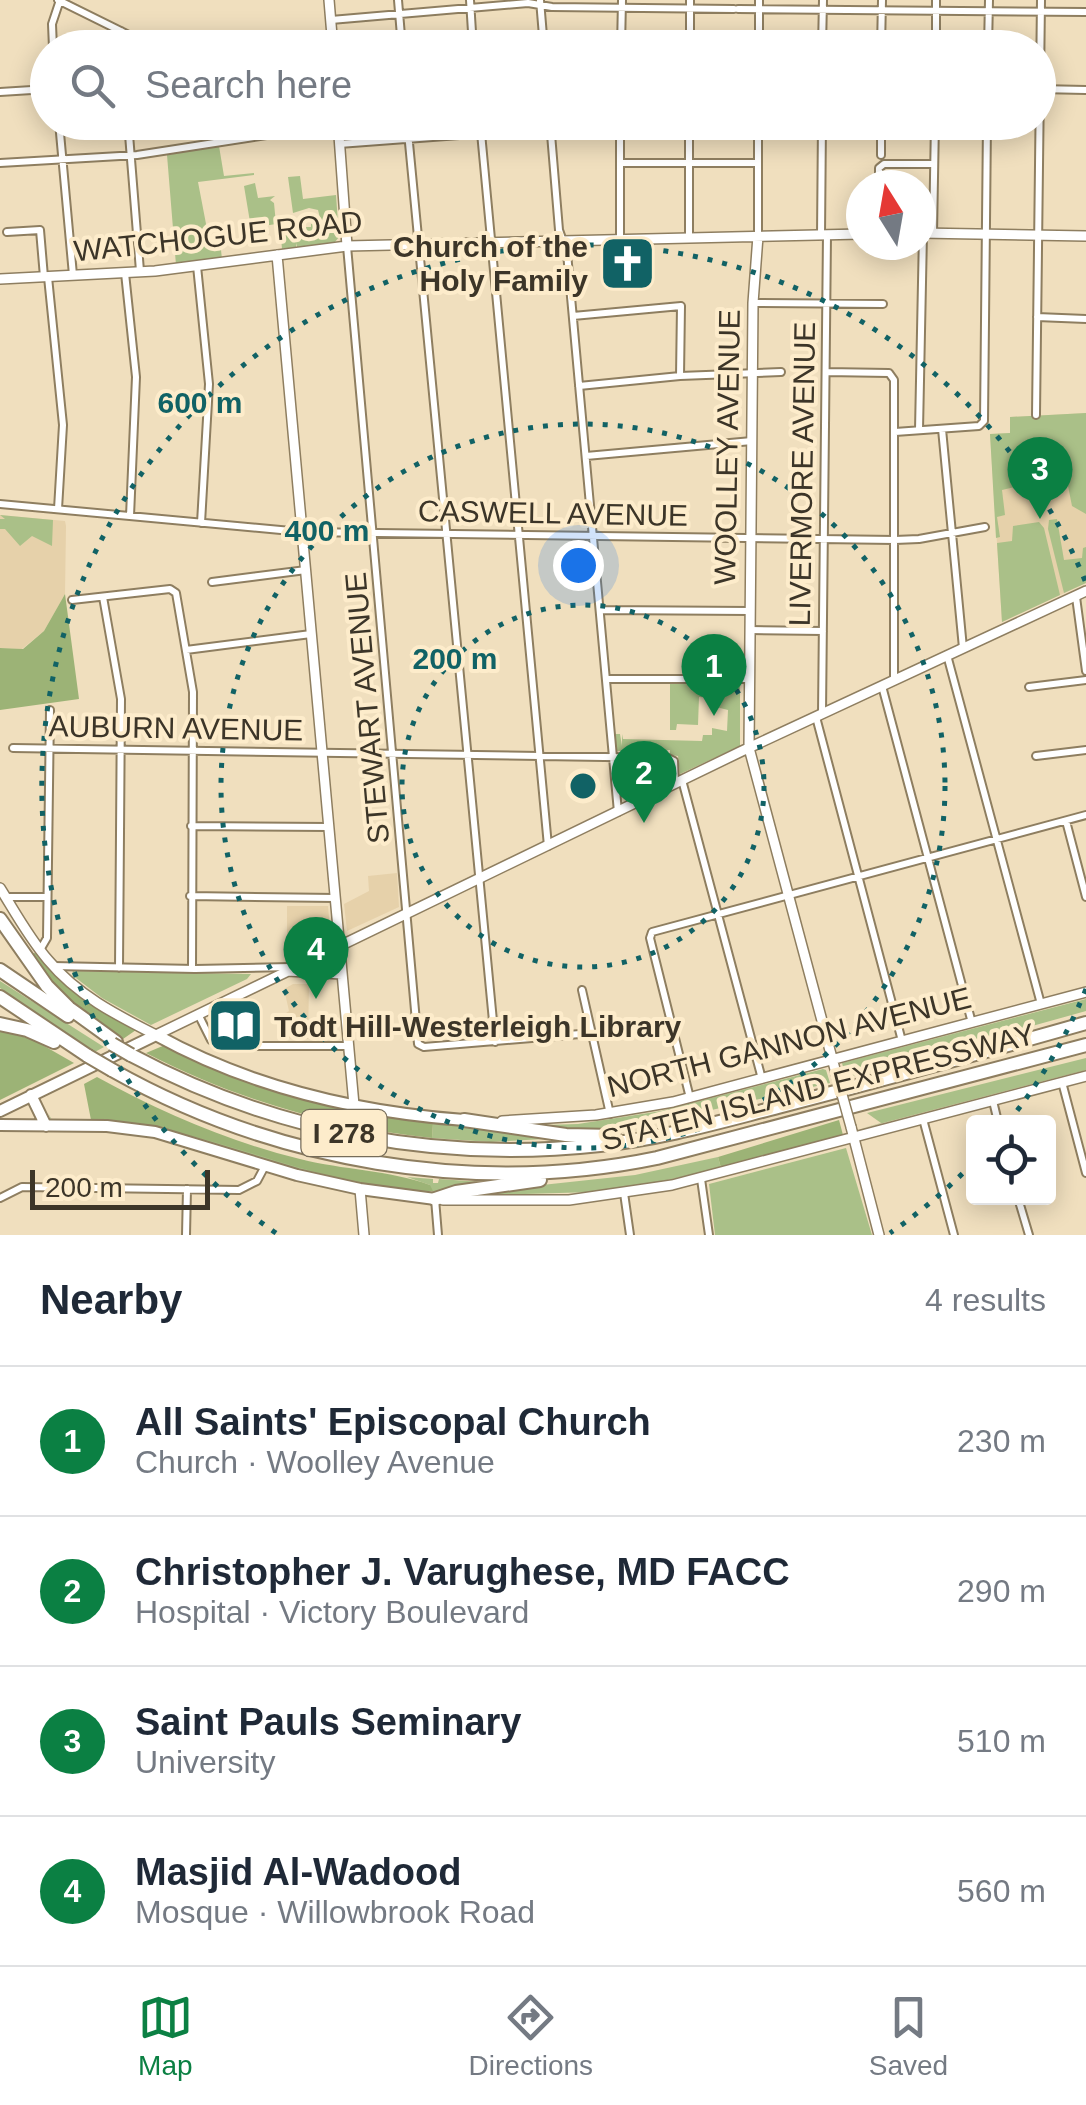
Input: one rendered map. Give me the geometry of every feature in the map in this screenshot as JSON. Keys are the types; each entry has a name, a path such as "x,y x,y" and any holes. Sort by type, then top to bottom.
{"highway":[{"path":"0,919 47,986 114,1043"},
{"name":"STATEN ISLAND EXPRESSWAY","path":"0,970 134,1056 192,1085 269,1114 347,1134 412,1145 536,1150 667,1135 1086,1023"},
{"name":"STATEN ISLAND EXPRESSWAY","path":"0,998 112,1070 172,1101 227,1123 352,1158 416,1168 481,1172 601,1168 691,1150 1086,1045"},
{"path":"0,1024 27,1030 88,1056"},
{"path":"464,1120 499,1128 590,1137 667,1135"},
{"path":"435,1199 507,1184 578,1176 601,1168"}],"main road":[{"path":"0,1111 156,1035"},
{"name":"NORTH GANNON AVENUE","path":"156,1035 239,1072 354,1106 464,1120"},
{"path":"32,1095 46,1126"},
{"path":"0,1125 123,1127 156,1132 265,1166 360,1189 435,1199"}],"street":[{"path":"52,30 60,0 121,30"},
{"path":"329,0 331,30"},
{"path":"398,0 400,30"},
{"path":"822,30 823,0"},
{"path":"881,30 882,0"},
{"path":"936,0 936,30"},
{"path":"988,30 989,0"},
{"path":"1041,0 1041,30"},
{"path":"330,20 470,4 528,3 1086,12"},
{"path":"540,3 542,30"},
{"path":"470,4 472,30"},
{"path":"621,30 622,4"},
{"path":"690,4 690,30"},
{"path":"759,4 759,30"},
{"path":"1056,89 1086,90"},
{"path":"0,92 30,91"},
{"path":"60,140 73,275"},
{"path":"129,140 140,272"},
{"path":"0,163 130,155 231,140"},
{"path":"340,140 347,246"},
{"path":"340,144 395,140"},
{"path":"409,140 495,1042 592,1032"},
{"path":"481,140 548,846"},
{"path":"552,140 559,230 573,316 618,812"},
{"path":"620,140 620,240"},
{"path":"689,140 689,237"},
{"name":"WOOLLEY AVENUE","path":"758,140 748,748 879,1235"},
{"name":"LIVERMORE AVENUE","path":"822,140 826,372 819,715 902,1041"},
{"path":"881,140 881,155"},
{"path":"933,170 935,140"},
{"path":"894,432 982,424 987,140"},
{"path":"1036,414 1039,140"},
{"path":"620,163 758,163"},
{"path":"880,170 880,166 934,164"},
{"path":"7,232 40,230 63,425 58,509"},
{"path":"936,233 1086,236"},
{"name":"WATCHOGUE ROAD","path":"0,279 140,272 347,246 846,234"},
{"name":"STEWART AVENUE","path":"347,246 420,1046 495,1042"},
{"path":"278,255 354,1106"},
{"path":"919,430 925,260"},
{"path":"197,266 209,384 201,523"},
{"path":"125,273 136,377 130,516"},
{"path":"753,303 883,304"},
{"path":"573,316 681,306 680,376"},
{"path":"1037,318 1086,319"},
{"path":"579,386 781,372"},
{"path":"826,372 892,375 894,680"},
{"path":"942,429 963,648"},
{"path":"586,456 752,441"},
{"name":"CASWELL AVENUE","path":"0,504 302,532 895,540 985,527"},
{"path":"212,582 306,570"},
{"path":"72,600 174,589 194,692 192,969"},
{"path":"3,893 53,966 94,1001 156,1035 748,748 1081,593 1086,671"},
{"path":"103,597 122,699 119,968"},
{"path":"600,610 750,611"},
{"path":"750,630 823,631"},
{"path":"186,650 312,634"},
{"path":"948,656 1041,1004"},
{"path":"606,679 749,679"},
{"path":"1029,687 1086,680"},
{"path":"882,686 972,1023"},
{"path":"40,950 47,938 50,710"},
{"name":"AUBURN AVENUE","path":"14,748 668,758 674,761 678,782"},
{"path":"1036,756 1086,750"},
{"path":"678,782 762,1079"},
{"path":"690,1098 650,934 1086,815"},
{"path":"1066,820 1086,897"},
{"path":"191,826 329,827"},
{"path":"3,893 47,897"},
{"path":"190,896 336,898"},
{"path":"53,966 288,969 342,974"},
{"path":"582,990 610,1114"},
{"name":"NORTH GANNON AVENUE","path":"464,1120 548,1120 610,1114 690,1098 1086,992"},
{"path":"198,1014 212,1040 222,1046 348,1046"},
{"path":"438,1235 435,1199 536,1202 624,1193 700,1179 852,1133 923,1120 1086,1076"},
{"path":"1062,1082 1086,1173"},
{"path":"992,1101 996,1115"},
{"path":"923,1120 954,1235"},
{"path":"0,1198 22,1187 239,1190 257,1182 265,1166"},
{"path":"700,1179 709,1235"},
{"path":"186,1235 187,1189"},
{"path":"360,1189 364,1235"},
{"path":"624,1193 630,1235"},
{"path":"1020,1205 1028,1235"}],"shaded area":[{"path":"1086,413 1086,583 1002,622 990,434 1010,433 1010,417"},
{"path":"0,515 65,521 66,526 65,594 44,631 22,649 0,648"},
{"path":"397,873 399,907 347,931 344,904 369,891 368,876"},
{"path":"287,906 328,906 331,939 287,960"},
{"path":"293,984 309,984 308,1039 285,1038 289,1011 284,989"}],"green space":[{"path":"219,146 224,176 254,175 198,182 211,250 221,250 222,259 176,265 167,155"},
{"path":"300,176 303,199 336,195 339,237 335,242 297,247 296,243 296,247 282,249 280,225 290,227 291,231 321,222 318,210 309,208 293,213 288,177"},
{"path":"255,183 258,198 275,196 270,200 274,203 276,224 251,228 244,186"},
{"path":"1086,413 1086,514 1072,506 1068,486 1048,490 1042,473 1023,479 1024,485 1002,490 1005,515 997,517 1000,537 996,538 990,434 1010,433 1010,417"},
{"path":"0,515 53,520 52,546 32,536 20,546 5,529 0,529 0,519 5,519"},
{"path":"1057,519 1064,560 1082,558 1086,547 1086,583 1064,593 1048,529 1049,520"},
{"path":"1039,522 1044,528 1060,595 1002,622 997,543 1012,541 1013,526"},
{"path":"65,594 79,699 0,710 0,648 23,649 44,631"},
{"path":"670,682 740,683 740,746 680,774 678,756 670,755 670,750 616,751 614,734 620,734 622,746 622,734 623,739 702,741 703,735 712,735 712,728 727,731 728,710 712,706 712,698 699,697 698,725 677,724 676,730 670,730"},
{"path":"35,953 81,997 136,1030 123,1039 82,1012 31,954"},
{"path":"73,971 251,974 151,1025 102,998 72,975"},
{"path":"0,981 104,1047 93,1053 0,988"},
{"path":"1086,999 1086,1011 846,1078 842,1063"},
{"path":"0,1031 32,1039 74,1063 0,1100"},
{"path":"165,1045 296,1095 363,1112 433,1123 432,1138 321,1119 249,1097 146,1053"},
{"path":"1086,1058 1086,1070 860,1129 881,1123 867,1113"},
{"path":"823,1069 830,1083 620,1131 512,1126 578,1124 661,1111"},
{"path":"97,1077 171,1114 247,1144 316,1163 414,1180 430,1185 433,1191 346,1180 177,1132 91,1120 84,1084"},
{"path":"48,1113 52,1120 156,1125 359,1183 392,1188 430,1185 407,1177 433,1179 433,1183 439,1179 482,1182 427,1192 368,1188 282,1167 172,1132 52,1122"},
{"path":"839,1120 843,1135 721,1168 718,1157"},
{"path":"433,1123 544,1139 490,1142 432,1138"},
{"path":"846,1148 872,1235 715,1235 709,1184"},
{"path":"718,1157 721,1168 663,1181 593,1192 487,1195 514,1188 635,1175"}],"place":[{"name":"Church of the Holy Family","path":"627,263"},
{"name":"Saint Pauls Seminary","path":"1040,519"},
{"name":"All Saints' Episcopal Church","path":"714,716"},
{"name":"Christopher J. Varughese, MD FACC","path":"644,823"},
{"name":"Masjid Al-Wadood","path":"316,999"},
{"name":"Todt Hill-Westerleigh Library","path":"235,1026"}]}
